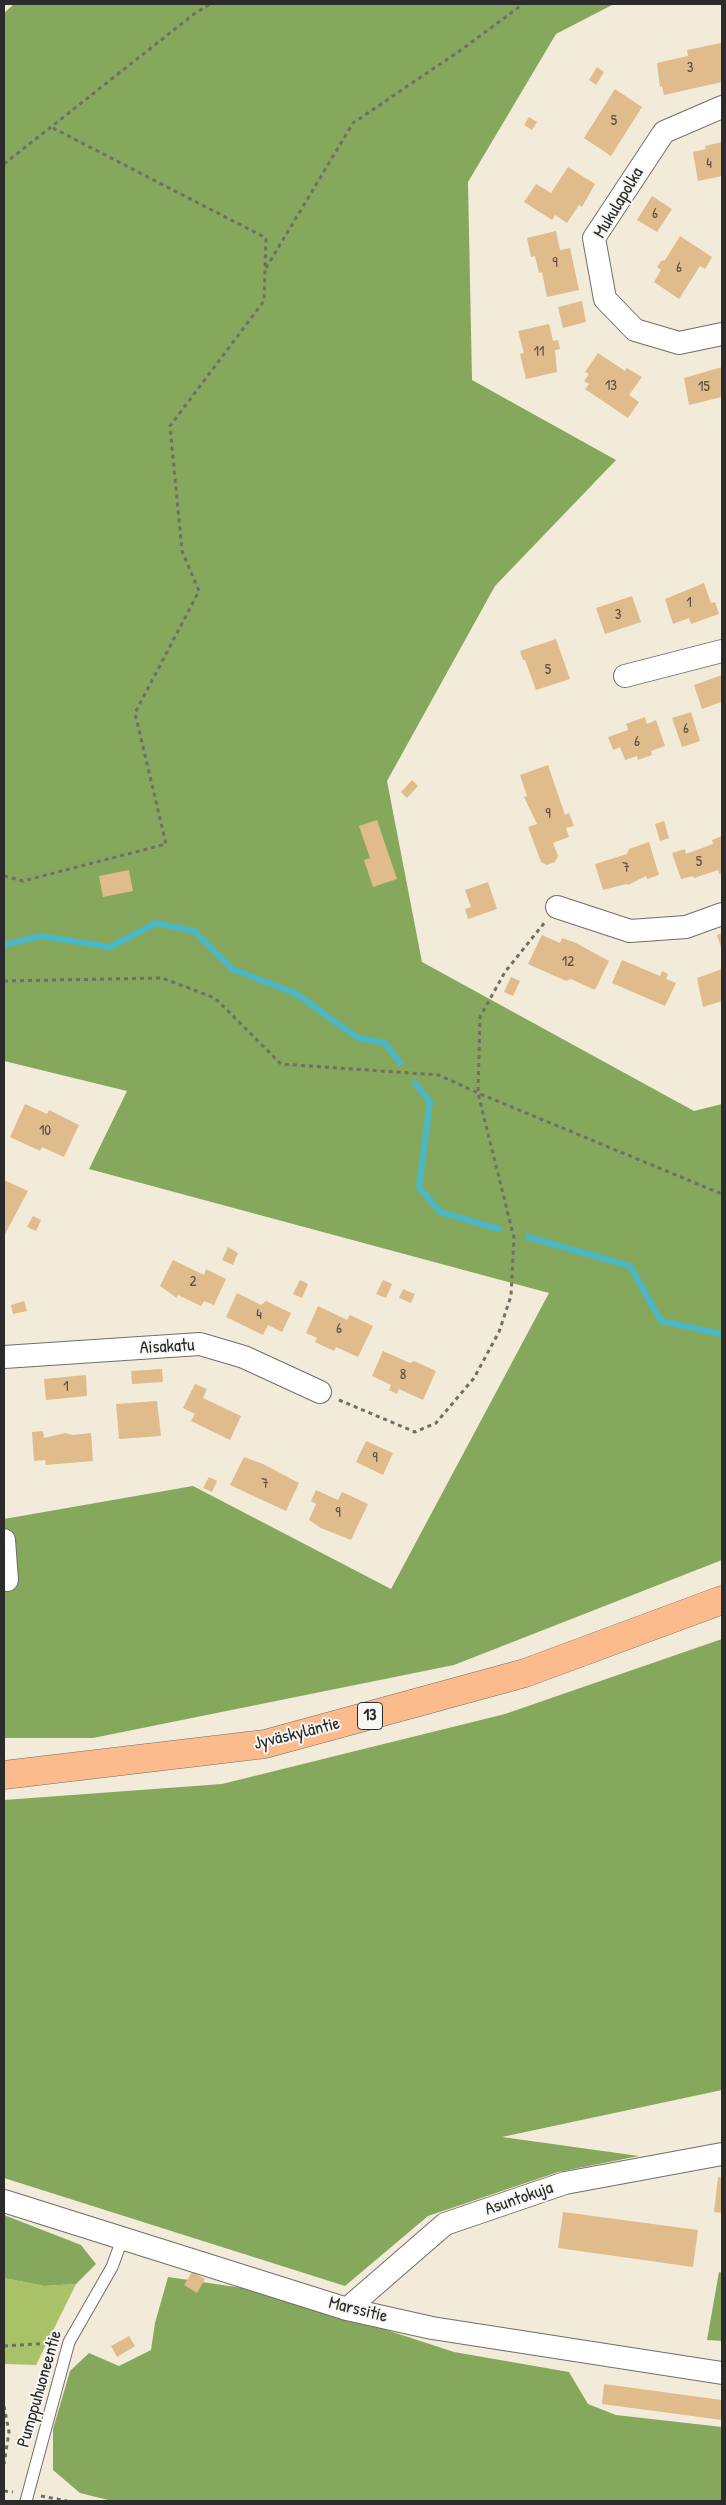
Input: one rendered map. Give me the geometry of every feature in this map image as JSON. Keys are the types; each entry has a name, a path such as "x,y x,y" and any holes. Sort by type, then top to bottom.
{"highway":[{"name":"Jyväskyläntie","path":"4,1775 265,1744 525,1673 722,1600"}],"street":[{"name":"Mukulapolka","path":"722,107 664,132 594,238 605,299 635,330 679,343 722,334"},
{"path":"625,676 722,651"},
{"path":"557,907 630,931 686,927 722,914"},
{"name":"Aisakatu","path":"4,1357 200,1344 244,1357 320,1392"},
{"path":"4,1540 7,1580"},
{"name":"Asuntokuja","path":"347,2309 445,2224 564,2183 722,2154"},
{"name":"Marssitie","path":"4,2200 347,2309 432,2328 722,2373"}],"lane":[{"name":"Pumppuhuoneentie","path":"28,2498 69,2342 112,2267 122,2237"}],"path":[{"path":"4,164 194,14 210,4"},
{"path":"265,270 353,123 461,50 523,4"},
{"path":"4,876 23,881 166,844 135,713 199,591 182,551 170,426 264,302 266,238 51,127"},
{"path":"320,1392 416,1432 436,1423 474,1378 498,1332 511,1296 514,1238 478,1093 480,1017 505,972 557,907"},
{"path":"4,981 162,978 215,998 281,1064 439,1075 722,1194"},
{"path":"4,2346 69,2342"},
{"path":"4,2406 9,2432 4,2464"},
{"path":"28,2498 67,2501"}],"green space":[{"path":"14,4 614,4 556,34 468,182 472,380 616,460 495,586 387,781 422,962 694,1111 722,1104 722,1560 454,1665 93,1738 4,1738 4,1519 193,1486 391,1589 549,1293 89,1169 127,1091 4,1061 4,13"},
{"path":"722,1639 722,2090 502,2137 639,2156 558,2172 428,2216 345,2286 4,2178 4,1800 222,1784 505,1714"},
{"path":"4,2215 81,2245 96,2264 76,2284 44,2286 4,2278"},
{"path":"719,2272 722,2273 722,2341 707,2340"},
{"path":"168,2277 270,2292 454,2352 569,2372 588,2404 616,2415 722,2427 722,2501 112,2501 80,2493 53,2470 53,2429 70,2371 89,2353 119,2366 151,2350 155,2323"},
{"path":"4,2278 44,2286 76,2284 36,2365 4,2364"}],"building":[{"path":"721,43 722,82 664,95 662,86 660,87 657,63 688,56 687,50"},
{"path":"597,67 604,72 596,85 589,80"},
{"path":"615,89 642,107 611,156 584,138"},
{"path":"529,117 537,122 532,130 524,125"},
{"path":"722,142 722,176 698,181 693,152 706,149 705,146"},
{"path":"568,167 595,184 582,207 579,205 567,223 555,215 552,220 524,202 536,184 551,193"},
{"path":"652,196 672,209 657,232 637,220"},
{"path":"556,231 560,250 570,248 579,290 547,297 542,272 539,273 535,256 531,257 527,238"},
{"path":"680,236 712,257 705,269 700,266 679,299 654,282 661,270 657,267 661,261 665,260"},
{"path":"582,301 586,322 563,328 558,307"},
{"path":"549,324 553,341 558,340 560,349 555,350 557,372 526,379 520,354 524,353 518,331"},
{"path":"598,353 625,371 627,368 642,377 629,395 639,402 628,418 585,389 589,384 584,381 589,374 585,372"},
{"path":"722,367 722,397 689,405 684,378"},
{"path":"704,583 711,603 715,602 719,614 691,624 689,618 673,624 665,599"},
{"path":"632,596 641,622 605,634 596,608"},
{"path":"556,639 570,679 536,690 520,651"},
{"path":"722,675 722,706 721,702 702,709 694,685"},
{"path":"691,712 700,741 682,747 672,718"},
{"path":"645,717 647,724 656,720 665,746 651,751 652,755 638,760 637,756 625,760 620,747 613,750 608,737 628,730 626,724"},
{"path":"548,765 565,815 569,813 574,826 566,828 569,837 553,843 558,856 555,862 547,865 541,862 528,827 537,824 524,797 527,796 520,775"},
{"path":"412,780 418,786 407,798 401,792"},
{"path":"377,820 397,879 373,887 364,860 370,858 359,826"},
{"path":"664,821 669,838 660,841 655,824"},
{"path":"722,836 722,873 719,874 718,870 694,878 693,876 681,879 672,853 685,849 686,854 713,844 712,840"},
{"path":"649,842 659,875 647,879 646,876 628,885 603,890 595,864 627,854 629,849"},
{"path":"129,870 133,891 103,897 99,876"},
{"path":"488,882 497,909 468,919 465,909 471,907 465,890"},
{"path":"722,933 722,950 717,935"},
{"path":"542,935 560,943 562,938 576,943 609,961 595,990 571,979 566,981 528,964"},
{"path":"622,960 660,976 662,971 668,974 666,979 676,983 665,1006 612,983"},
{"path":"722,969 722,1001 703,1007 697,978"},
{"path":"511,977 520,981 513,996 504,992"},
{"path":"25,1104 47,1114 49,1110 79,1125 64,1157 42,1147 40,1151 10,1137"},
{"path":"4,1180 28,1191 4,1236"},
{"path":"33,1216 41,1220 36,1231 27,1227"},
{"path":"228,1247 238,1253 233,1265 222,1260"},
{"path":"173,1260 204,1275 206,1269 226,1279 214,1305 204,1301 201,1306 178,1295 177,1298 160,1286"},
{"path":"300,1280 308,1284 302,1298 293,1294"},
{"path":"383,1280 392,1284 386,1298 376,1294"},
{"path":"403,1289 415,1294 411,1303 399,1298"},
{"path":"237,1293 261,1305 266,1301 291,1313 282,1332 268,1325 263,1335 226,1317"},
{"path":"24,1301 27,1311 13,1314 11,1305"},
{"path":"318,1306 347,1320 350,1315 373,1326 358,1357 336,1347 334,1351 315,1342 317,1338 306,1333"},
{"path":"383,1351 410,1363 414,1361 436,1371 423,1400 399,1389 397,1394 389,1390 391,1385 372,1376"},
{"path":"162,1369 163,1382 132,1384 131,1371"},
{"path":"86,1375 87,1396 46,1400 44,1379"},
{"path":"195,1384 207,1389 203,1398 241,1416 230,1440 191,1421 195,1414 183,1408"},
{"path":"157,1401 161,1436 119,1439 116,1404"},
{"path":"43,1431 44,1438 65,1433 73,1435 91,1433 93,1461 46,1465 45,1460 34,1461 32,1432"},
{"path":"366,1441 393,1453 383,1475 356,1462"},
{"path":"244,1457 263,1464 299,1483 286,1511 230,1485"},
{"path":"209,1477 217,1481 212,1492 203,1488"},
{"path":"316,1490 338,1500 342,1492 368,1504 351,1540 321,1528 309,1520 316,1504 311,1501"},
{"path":"718,2177 722,2178 722,2213 714,2212"},
{"path":"563,2212 698,2230 693,2267 558,2248"},
{"path":"192,2272 205,2279 197,2293 184,2285"},
{"path":"129,2336 135,2346 117,2357 111,2346"},
{"path":"604,2384 722,2400 722,2420 602,2404"}],"waterway":[{"path":"4,945 41,936 110,947 156,923 194,931 232,969 295,993 358,1038 385,1043 400,1063"},
{"path":"415,1083 430,1102 419,1187 440,1212 499,1229"},
{"path":"528,1237 630,1266 661,1321 722,1334"}]}
